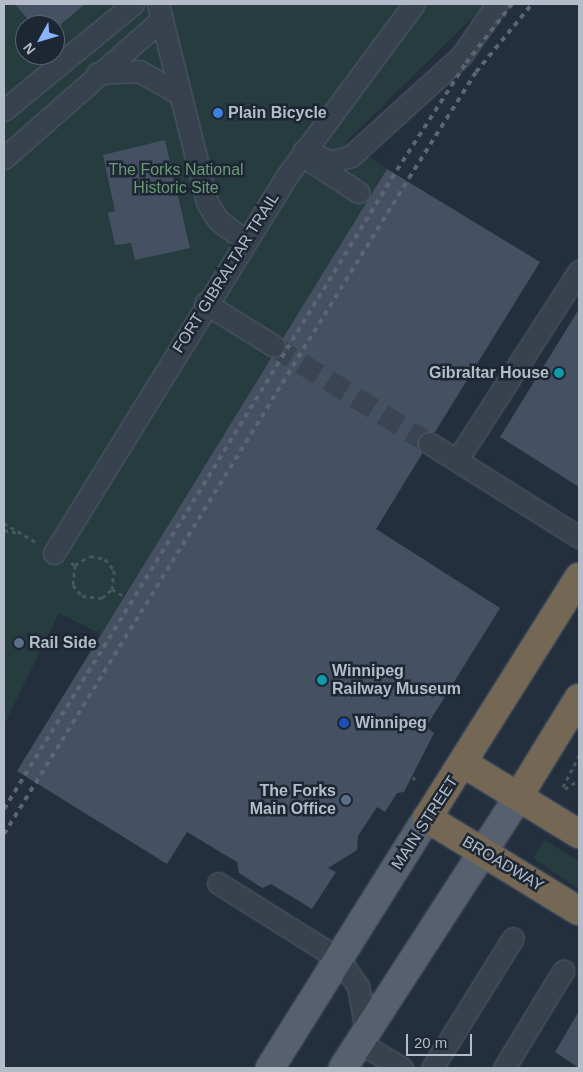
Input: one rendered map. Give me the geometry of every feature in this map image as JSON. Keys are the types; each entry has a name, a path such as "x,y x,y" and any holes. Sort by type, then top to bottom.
{"highway":[{"name":"MAIN STREET","path":"427,818 464,763 579,577"},
{"path":"518,797 579,698"},
{"path":"464,763 579,834"},
{"name":"BROADWAY","path":"427,818 579,911"}],"main road":[{"path":"343,1068 518,797"},
{"name":"MAIN STREET","path":"270,1068 427,818"}],"street":[{"path":"4,110 133,4"},
{"name":"FORT GIBRALTAR TRAIL","path":"54,553 205,303 302,153 414,4"},
{"path":"302,153 330,162 351,156 461,56 497,4"},
{"path":"4,158 97,73 160,11"},
{"path":"160,11 210,210 246,240"},
{"path":"97,73 138,71 180,94"},
{"path":"302,153 358,192"},
{"path":"457,460 579,271"},
{"path":"205,303 274,346"},
{"path":"429,443 579,537"},
{"path":"218,883 339,960 358,986 363,1036 402,1068"},
{"path":"432,1068 513,938"},
{"path":"504,1068 563,971"}],"path":[{"path":"4,530 21,533"},
{"path":"75,565 90,556 105,559 114,570 112,589"},
{"path":"579,756 564,788 579,780"},
{"path":"406,773 415,779"}],"green space":[{"name":"The Forks National Historic Site","path":"4,4 486,4 346,142 387,169 101,634 59,613 4,725"},
{"path":"544,840 579,861 579,889 533,858"}],"building":[{"path":"15,4 85,4 65,21 65,15 24,15"},
{"path":"165,140 190,248 135,260 131,243 115,245 108,213 115,211 103,155"},
{"path":"387,169 540,262 435,432 418,437 422,454 376,529 500,608 426,727 434,733 404,792 397,793 385,812 377,807 358,836 357,850 328,868 336,872 312,909 271,884 262,888 239,873 237,862 187,832 167,864 17,771 271,358 285,352 283,338"},
{"name":"Gibraltar House","path":"579,309 579,487 500,437"},
{"path":"579,1011 579,1068 555,1052"}],"tunnel":[{"path":"274,346 429,443"}],"railway":[{"path":"4,809 397,170 466,63 512,4"},
{"path":"4,834 476,72 532,4"}],"place":[{"name":"Plain Bicycle","path":"218,113"},
{"name":"Gibraltar House","path":"559,373"},
{"name":"Rail Side","path":"19,643"},
{"name":"Winnipeg Railway Museum","path":"322,680"},
{"name":"Winnipeg","path":"344,723"},
{"name":"The Forks Main Office","path":"346,800"}]}
